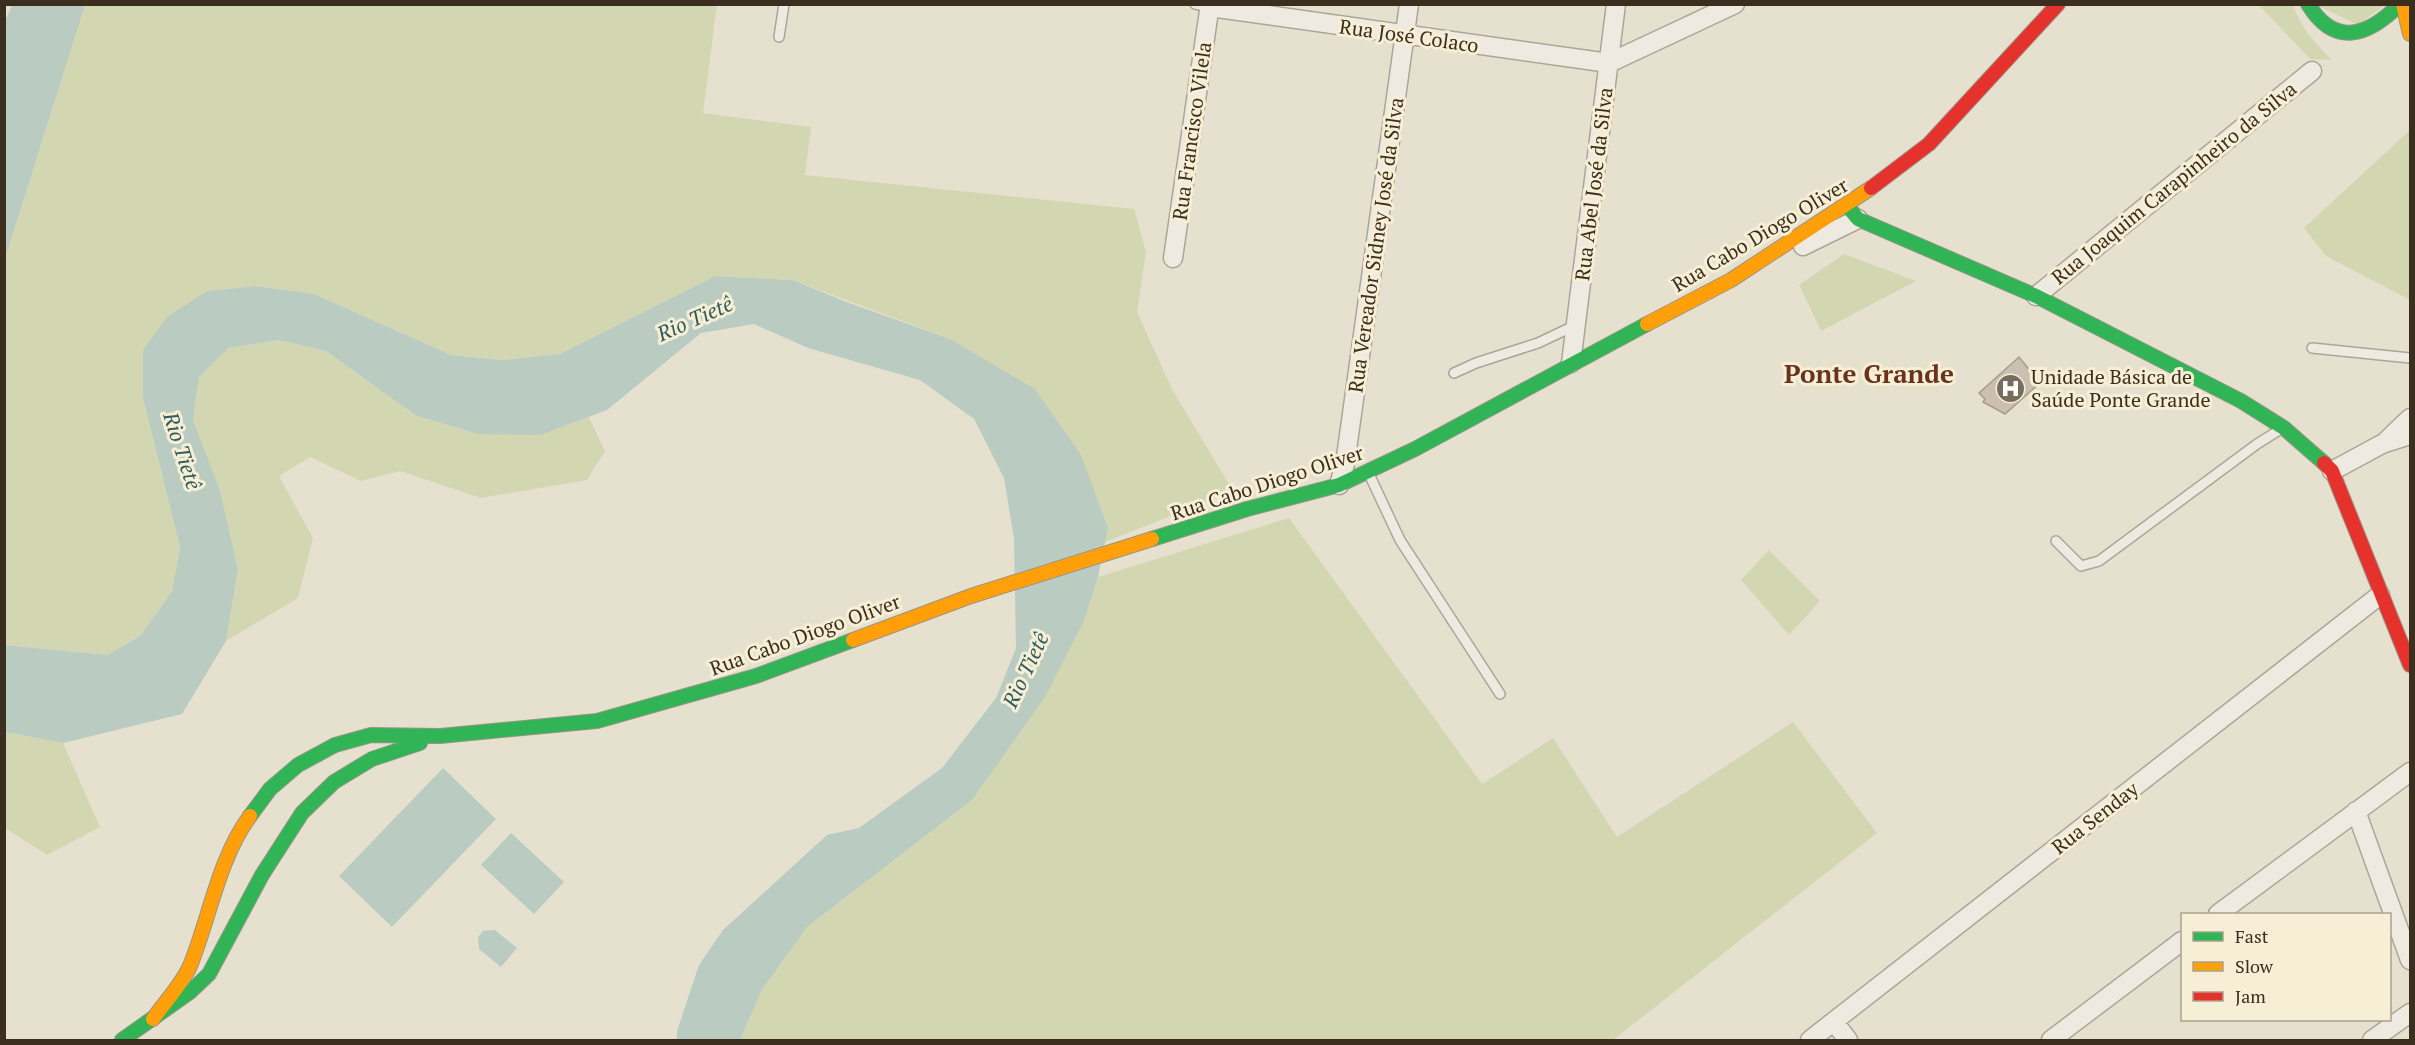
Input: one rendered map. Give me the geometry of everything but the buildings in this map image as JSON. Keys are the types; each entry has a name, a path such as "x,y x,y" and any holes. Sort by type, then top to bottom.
{"main road":[{"name":"Rua Cabo Diogo Oliver","path":"1852,213 1929,144 2058,4"},
{"path":"2308,4 2320,22 2332,30 2346,34 2372,29 2401,4 2410,34"},
{"path":"1852,213 2036,296 2241,401 2284,428 2332,471 2410,665"},
{"name":"Rua Cabo Diogo Oliver","path":"153,1019 189,968 220,877 240,830 270,789 298,765 335,745 371,735 440,736 597,721 624,715 756,676 971,596 1147,543 1247,509 1339,484 1415,449 1571,363 1731,280"},
{"name":"Rua Cabo Diogo Oliver","path":"122,1041 190,992 209,974 262,875 302,813 334,782 372,759 440,736"},
{"path":"240,830 262,875"}],"street":[{"name":"Rua Vereador Sidney José da Silva","path":"1339,484 1345,464 1409,4"},
{"name":"Rua Abel José da Silva","path":"1571,363 1616,4"},
{"path":"1609,63 1735,4"},
{"name":"Rua José Colaco","path":"1205,5 1404,36 1609,63"},
{"name":"Rua Francisco Vilela","path":"1173,258 1205,5"},
{"name":"Rua Joaquim Carapinheiro da Silva","path":"2036,296 2312,71"},
{"path":"1731,280 1852,213"},
{"path":"2382,444 2410,418"},
{"path":"2332,471 2382,444 2410,435"},
{"name":"Rua Senday","path":"1810,1041 2380,595"},
{"path":"2221,913 2410,772"},
{"path":"2356,811 2410,960"},
{"path":"2051,1041 2181,942"},
{"path":"2372,1041 2410,1013"},
{"path":"1834,1022 1848,1041"}],"lane":[{"path":"779,37 784,4"},
{"path":"1454,373 1476,363 1538,343 1576,325"},
{"path":"2312,348 2410,358"},
{"path":"2056,541 2081,566 2099,561 2257,444 2284,428"},
{"path":"1368,472 1400,540 1500,694"}],"green space":[{"path":"85,5 717,5 703,113 811,127 805,175 1134,209 1146,252 1137,312 1173,391 1233,491 1105,542 950,339 793,280 715,276 560,354 502,360 451,355 314,294 256,286 207,291 168,316 143,398 180,547 172,591 141,635 108,655 5,645 5,259"},
{"path":"2259,5 2293,5 2309,34 2332,60 2310,59"},
{"path":"2317,5 2385,5 2358,25"},
{"path":"2410,130 2410,300 2326,256 2304,228"},
{"path":"1844,254 1916,281 1821,331 1799,285"},
{"path":"278,340 326,351 415,415 541,435 589,417 605,451 587,480 481,498 400,471 361,481 310,457 279,476 313,538 298,598 226,641 238,569 220,490 193,420 199,377 229,348"},
{"path":"1289,518 1482,784 1553,738 1617,837 1793,722 1877,833 1613,1040 740,1040 762,990 807,927 972,800 1084,621 1098,577"},
{"path":"1769,550 1820,601 1789,635 1741,580"},
{"path":"5,732 63,743 100,827 47,855 5,828"}],"water":[{"path":"12,5 85,5 5,259 4,23"},
{"name":"Rio Tietê","path":"715,276 793,280 950,339 1035,389 1081,455 1108,528 1098,577 1084,621 1045,697 972,800 807,927 762,990 740,1040 677,1040 677,1031 699,965 723,930 827,835 859,828 942,768 996,698 1016,648 1014,539 1004,478 974,419 920,380 808,348 754,324 701,333 607,410 541,435 478,434 415,415 326,351 278,340 229,348 199,377 193,420 220,490 238,569 226,641 182,714 63,743 5,732 4,645 108,655 141,635 172,591 180,547 143,398 143,350 168,316 207,291 256,286 314,294 451,355 502,360 560,354"},
{"path":"443,768 496,819 392,927 339,876"},
{"path":"511,833 564,882 534,914 481,865"},
{"path":"495,930 517,948 501,967 479,949 478,937 483,931"}],"traffic: fast":[{"path":"2308,4 2318,18 2329,27 2341,32 2364,30 2376,24 2400,4"},
{"path":"1847,206 1858,219 2036,296 2241,401 2284,428 2324,463"},
{"path":"1152,539 1247,509 1339,485 1415,449 1647,324"},
{"path":"250,816 270,789 298,765 335,745 371,735 440,736 597,721 756,676 853,640"},
{"path":"122,1040 190,992 209,974 262,875 302,813 334,782 372,759 420,743"}],"traffic: slow":[{"path":"2403,4 2410,34"},
{"path":"1647,324 1731,280 1871,188"},
{"path":"853,640 971,596 1152,539"},
{"path":"153,1019 187,973 222,870 239,833 250,816"}],"traffic: jam":[{"path":"1871,188 1929,144 2058,4"},
{"path":"2324,463 2332,471 2410,665"}],"place":[{"name":"Unidade Básica de Saúde Ponte Grande","path":"2010,388"}],"district":[{"name":"Ponte Grande","path":"1869,374"}]}
